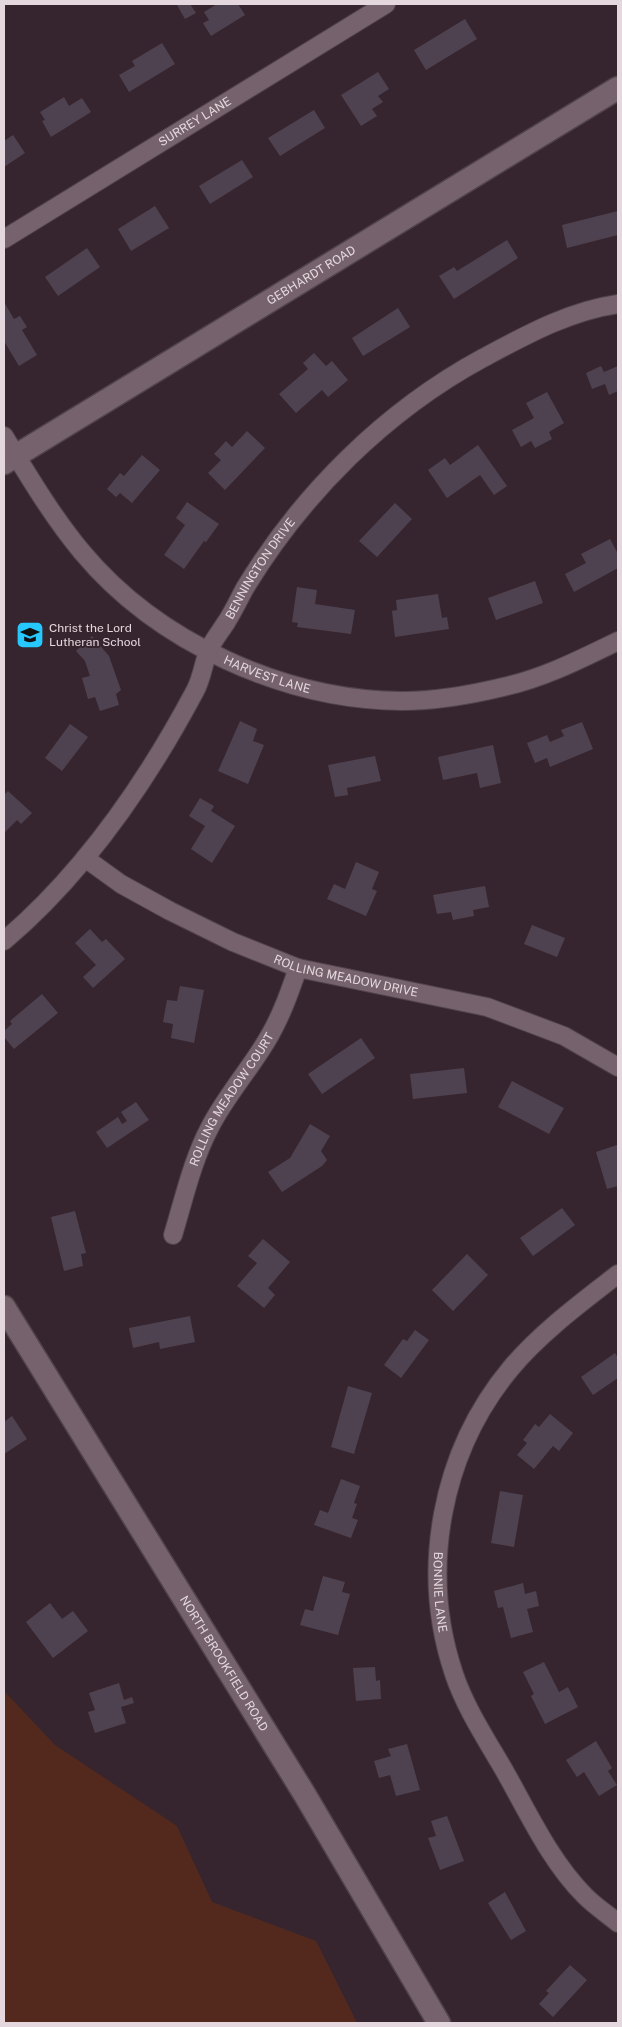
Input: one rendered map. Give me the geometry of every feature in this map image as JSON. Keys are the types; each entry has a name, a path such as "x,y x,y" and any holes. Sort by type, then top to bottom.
{"street":[{"name":"SURREY LANE","path":"4,239 386,4"},
{"name":"GEBHARDT ROAD","path":"10,459 618,88"},
{"name":"BENNINGTON DRIVE","path":"4,941 36,911 104,836 162,749 197,688 204,671 208,652 245,588 282,532 328,478 362,445 423,396 464,368 511,343 572,315 598,307 618,304"},
{"name":"HARVEST LANE","path":"4,436 10,459 82,552 106,578 165,626 208,652 233,664 299,686 345,696 402,701 441,698 505,687 570,665 618,641"},
{"name":"ROLLING MEADOW DRIVE","path":"85,858 121,884 170,911 233,942 298,968 487,1007 564,1036 618,1067"},
{"name":"ROLLING MEADOW COURT","path":"174,1235 191,1168 201,1144 222,1106 269,1036 285,1004 298,968"},
{"name":"BONNIE LANE","path":"618,1274 541,1338 511,1368 498,1385 472,1426 461,1447 452,1472 441,1527 438,1557 438,1588 445,1640 454,1675 466,1700 552,1853 585,1896 618,1923"},
{"name":"NORTH BROOKFIELD ROAD","path":"4,1306 290,1769 439,2023"}],"shaded area":[{"path":"4,1691 55,1745 177,1826 212,1902 316,1941 357,2023 4,2023"}],"building":[{"path":"190,4 196,13 185,19 177,5"},
{"path":"217,4 238,4 245,15 211,36 203,23 209,20 204,12"},
{"path":"465,19 477,39 426,70 414,50"},
{"path":"162,43 175,64 129,92 119,75 135,66 132,61"},
{"path":"378,72 389,89 378,96 383,102 372,109 377,116 361,126 341,95"},
{"path":"64,97 69,106 82,98 91,112 51,137 42,121 45,120 40,112"},
{"path":"314,110 325,128 280,156 268,138"},
{"path":"13,135 25,153 4,167 4,141"},
{"path":"242,160 253,177 210,204 199,186"},
{"path":"155,206 169,228 131,251 118,229"},
{"path":"618,211 618,235 567,248 562,225"},
{"path":"507,240 518,258 454,299 439,276 454,267 457,271"},
{"path":"87,248 100,267 58,296 45,277"},
{"path":"4,302 14,319 20,316 27,327 22,330 37,355 19,366 4,341"},
{"path":"398,308 410,327 363,356 352,338"},
{"path":"314,353 326,366 332,361 348,380 328,397 322,390 296,413 279,394 308,369 303,363"},
{"path":"601,366 604,372 618,366 618,391 609,395 605,384 592,389 586,373"},
{"path":"547,392 564,423 549,432 552,439 535,448 531,441 521,447 512,430 534,418 526,403"},
{"path":"247,431 265,448 225,490 208,473 221,460 214,454 226,441 232,447"},
{"path":"478,445 507,486 494,495 480,475 447,498 428,470 445,458 450,465"},
{"path":"142,455 160,470 132,503 120,493 116,497 107,489 120,473 124,476"},
{"path":"187,502 219,524 184,569 164,555 185,525 176,518"},
{"path":"395,503 412,519 377,557 359,541"},
{"path":"610,539 618,554 618,568 574,592 565,574 586,563 581,554"},
{"path":"535,581 543,603 496,620 488,598"},
{"path":"297,587 317,590 315,604 355,610 351,634 297,627 298,623 292,622"},
{"path":"438,594 442,618 447,617 449,629 395,637 392,611 397,610 396,600"},
{"path":"92,636 109,656 121,690 116,694 119,705 100,711 95,697 88,699 82,678 90,676 85,661 76,651"},
{"path":"240,721 257,729 253,741 264,745 248,784 218,771"},
{"path":"582,722 593,749 550,767 547,758 535,763 527,743 547,735 550,742 564,736 561,730"},
{"path":"70,724 88,737 62,771 45,758"},
{"path":"493,745 501,783 480,788 477,773 443,780 438,757"},
{"path":"375,756 381,781 347,788 348,795 335,797 328,765"},
{"path":"8,791 32,813 21,824 17,820 4,833 4,795"},
{"path":"200,798 214,806 211,811 235,826 212,863 191,849 205,826 189,816"},
{"path":"356,862 379,872 372,889 377,891 366,916 327,899 334,884 345,889"},
{"path":"485,886 489,907 473,910 474,916 453,920 451,912 437,914 433,895"},
{"path":"532,925 565,938 557,957 524,944"},
{"path":"90,929 102,942 106,939 125,959 93,988 83,977 96,965 75,943"},
{"path":"180,986 204,990 194,1043 171,1038 173,1024 163,1022 167,1000 177,1001"},
{"path":"42,994 58,1013 14,1049 4,1037 4,1031 12,1024 10,1021"},
{"path":"361,1038 375,1058 322,1094 308,1074"},
{"path":"464,1068 467,1093 413,1099 410,1074"},
{"path":"512,1081 564,1108 549,1134 498,1107"},
{"path":"136,1102 149,1120 107,1148 96,1132 118,1117 122,1124 127,1121 121,1112"},
{"path":"310,1124 330,1136 321,1151 327,1160 322,1166 282,1192 268,1172 290,1158"},
{"path":"617,1145 618,1186 607,1189 596,1152"},
{"path":"562,1208 575,1225 533,1256 520,1238"},
{"path":"75,1211 86,1253 81,1254 83,1266 64,1271 51,1217"},
{"path":"263,1239 290,1262 268,1288 275,1295 264,1308 237,1286 257,1263 248,1256"},
{"path":"467,1254 488,1275 453,1311 432,1290"},
{"path":"190,1316 195,1342 160,1349 159,1342 133,1348 129,1328"},
{"path":"415,1330 429,1340 401,1378 384,1365 403,1339 407,1341"},
{"path":"615,1353 618,1358 618,1378 593,1395 581,1377"},
{"path":"348,1386 372,1393 354,1454 331,1447"},
{"path":"550,1414 573,1433 559,1451 553,1446 534,1469 517,1455 527,1443 523,1440 535,1424 539,1427"},
{"path":"12,1416 27,1439 4,1454 4,1422"},
{"path":"341,1479 360,1486 354,1503 357,1504 352,1518 358,1520 351,1538 314,1525 320,1510 328,1513"},
{"path":"500,1491 523,1495 514,1547 491,1543"},
{"path":"323,1576 345,1582 342,1592 350,1594 338,1635 300,1625 305,1609 313,1611"},
{"path":"523,1583 525,1594 536,1591 539,1606 527,1609 533,1632 511,1638 503,1607 498,1608 494,1591"},
{"path":"50,1603 62,1619 73,1611 88,1631 53,1658 26,1622"},
{"path":"544,1662 559,1692 568,1687 578,1707 545,1724 531,1696 534,1694 523,1672"},
{"path":"375,1667 376,1681 380,1680 381,1699 356,1701 353,1668"},
{"path":"119,1683 124,1700 132,1697 134,1703 121,1707 126,1723 95,1733 88,1712 95,1710 89,1693"},
{"path":"596,1741 612,1768 608,1771 617,1785 599,1796 584,1772 577,1777 566,1760"},
{"path":"407,1744 420,1790 396,1796 390,1775 379,1778 374,1761 391,1756 388,1749"},
{"path":"447,1816 464,1861 440,1870 428,1838 436,1836 431,1821"},
{"path":"505,1892 526,1931 511,1940 488,1903"},
{"path":"570,1965 587,1980 553,2017 539,2004 549,1993 546,1991"}],"place":[{"name":"Christ the Lord Lutheran School","path":"30,635"}]}
